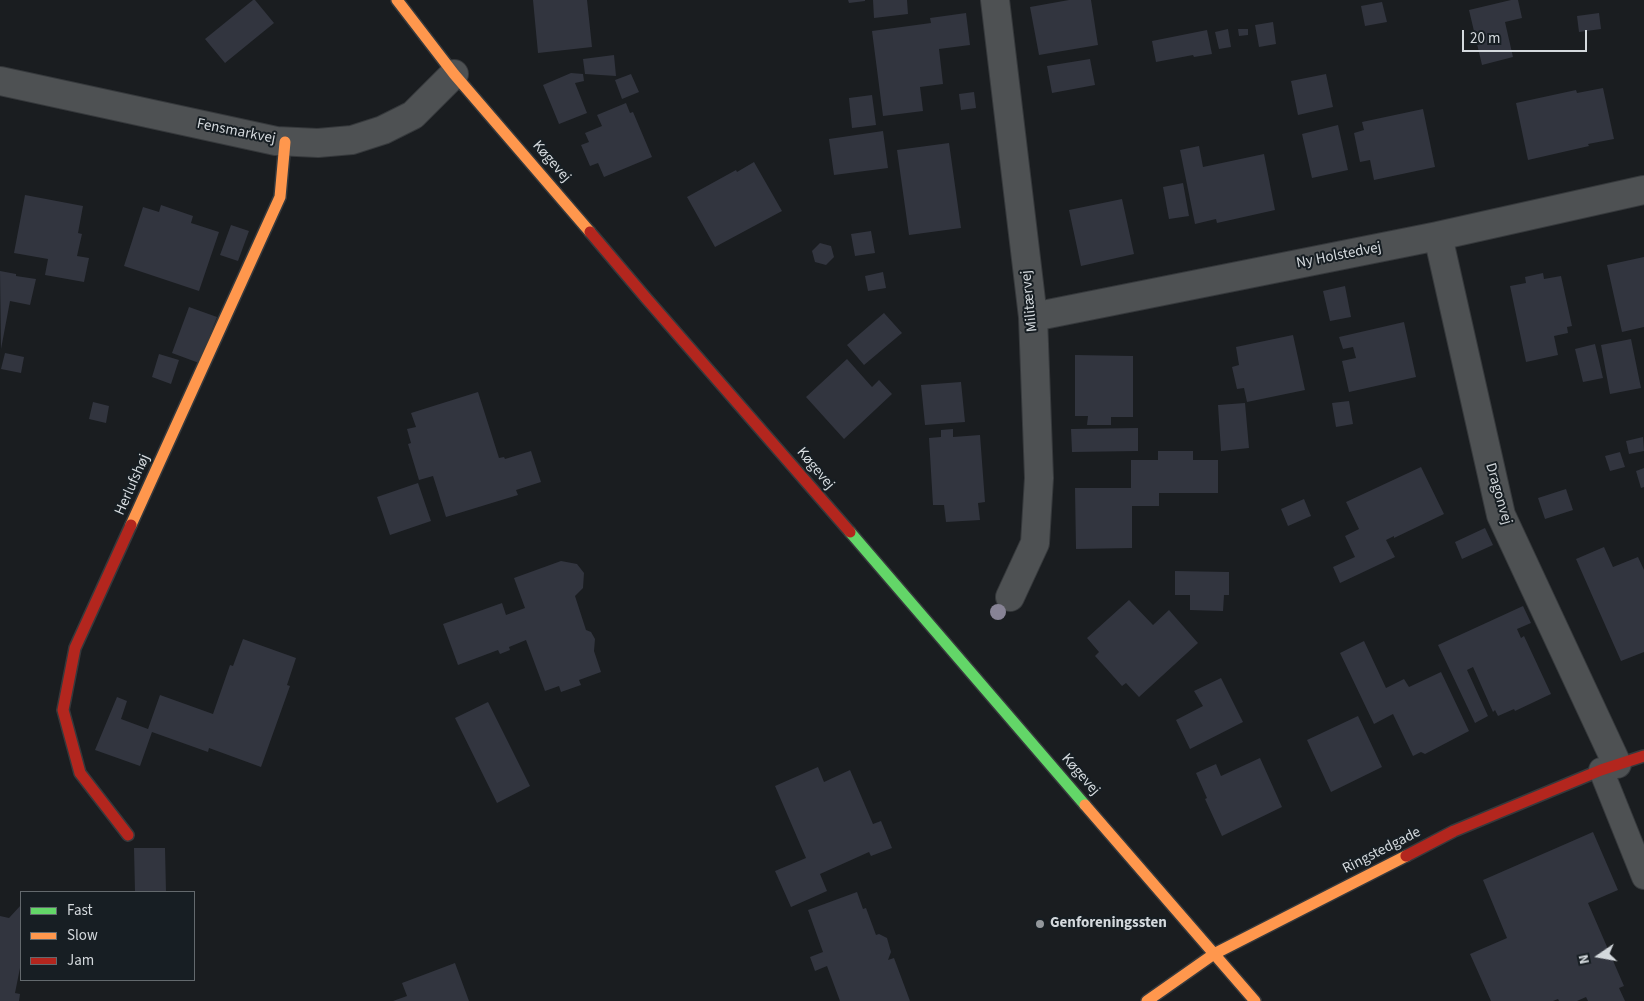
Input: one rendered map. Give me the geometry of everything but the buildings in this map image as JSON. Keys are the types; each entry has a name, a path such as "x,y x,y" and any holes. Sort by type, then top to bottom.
{"street":[{"name":"Køgevej","path":"397,0 454,74 1255,1001"},
{"name":"Militærvej","path":"995,0 1032,317 1039,478 1035,542 1010,597"},
{"name":"Fensmarkvej","path":"0,81 238,133 285,142 318,143 352,140 383,130 413,115 454,74"},
{"name":"Herlufshøj","path":"128,835 80,774 63,710 76,648 280,197 285,142"},
{"name":"Ny Holstedvej","path":"1032,317 1438,236 1644,190"},
{"name":"Dragonvej","path":"1438,236 1501,514 1609,767"},
{"name":"Ringstedgade","path":"1147,1001 1214,954 1454,831 1609,767 1644,756"}],"lane":[{"path":"1609,767 1644,877"}],"traffic: fast":[{"path":"850,532 1085,805"}],"traffic: slow":[{"path":"397,0 454,74 590,232"},
{"path":"131,525 280,197 285,142"},
{"path":"1085,805 1255,1001"},
{"path":"1147,1001 1214,954 1406,856"}],"traffic: jam":[{"path":"590,232 850,532"},
{"path":"128,835 80,773 63,710 75,648 131,525"},
{"path":"1406,856 1454,831 1601,770 1644,756"}],"place":[{"name":"Genforeningssten","path":"1040,924"}]}
